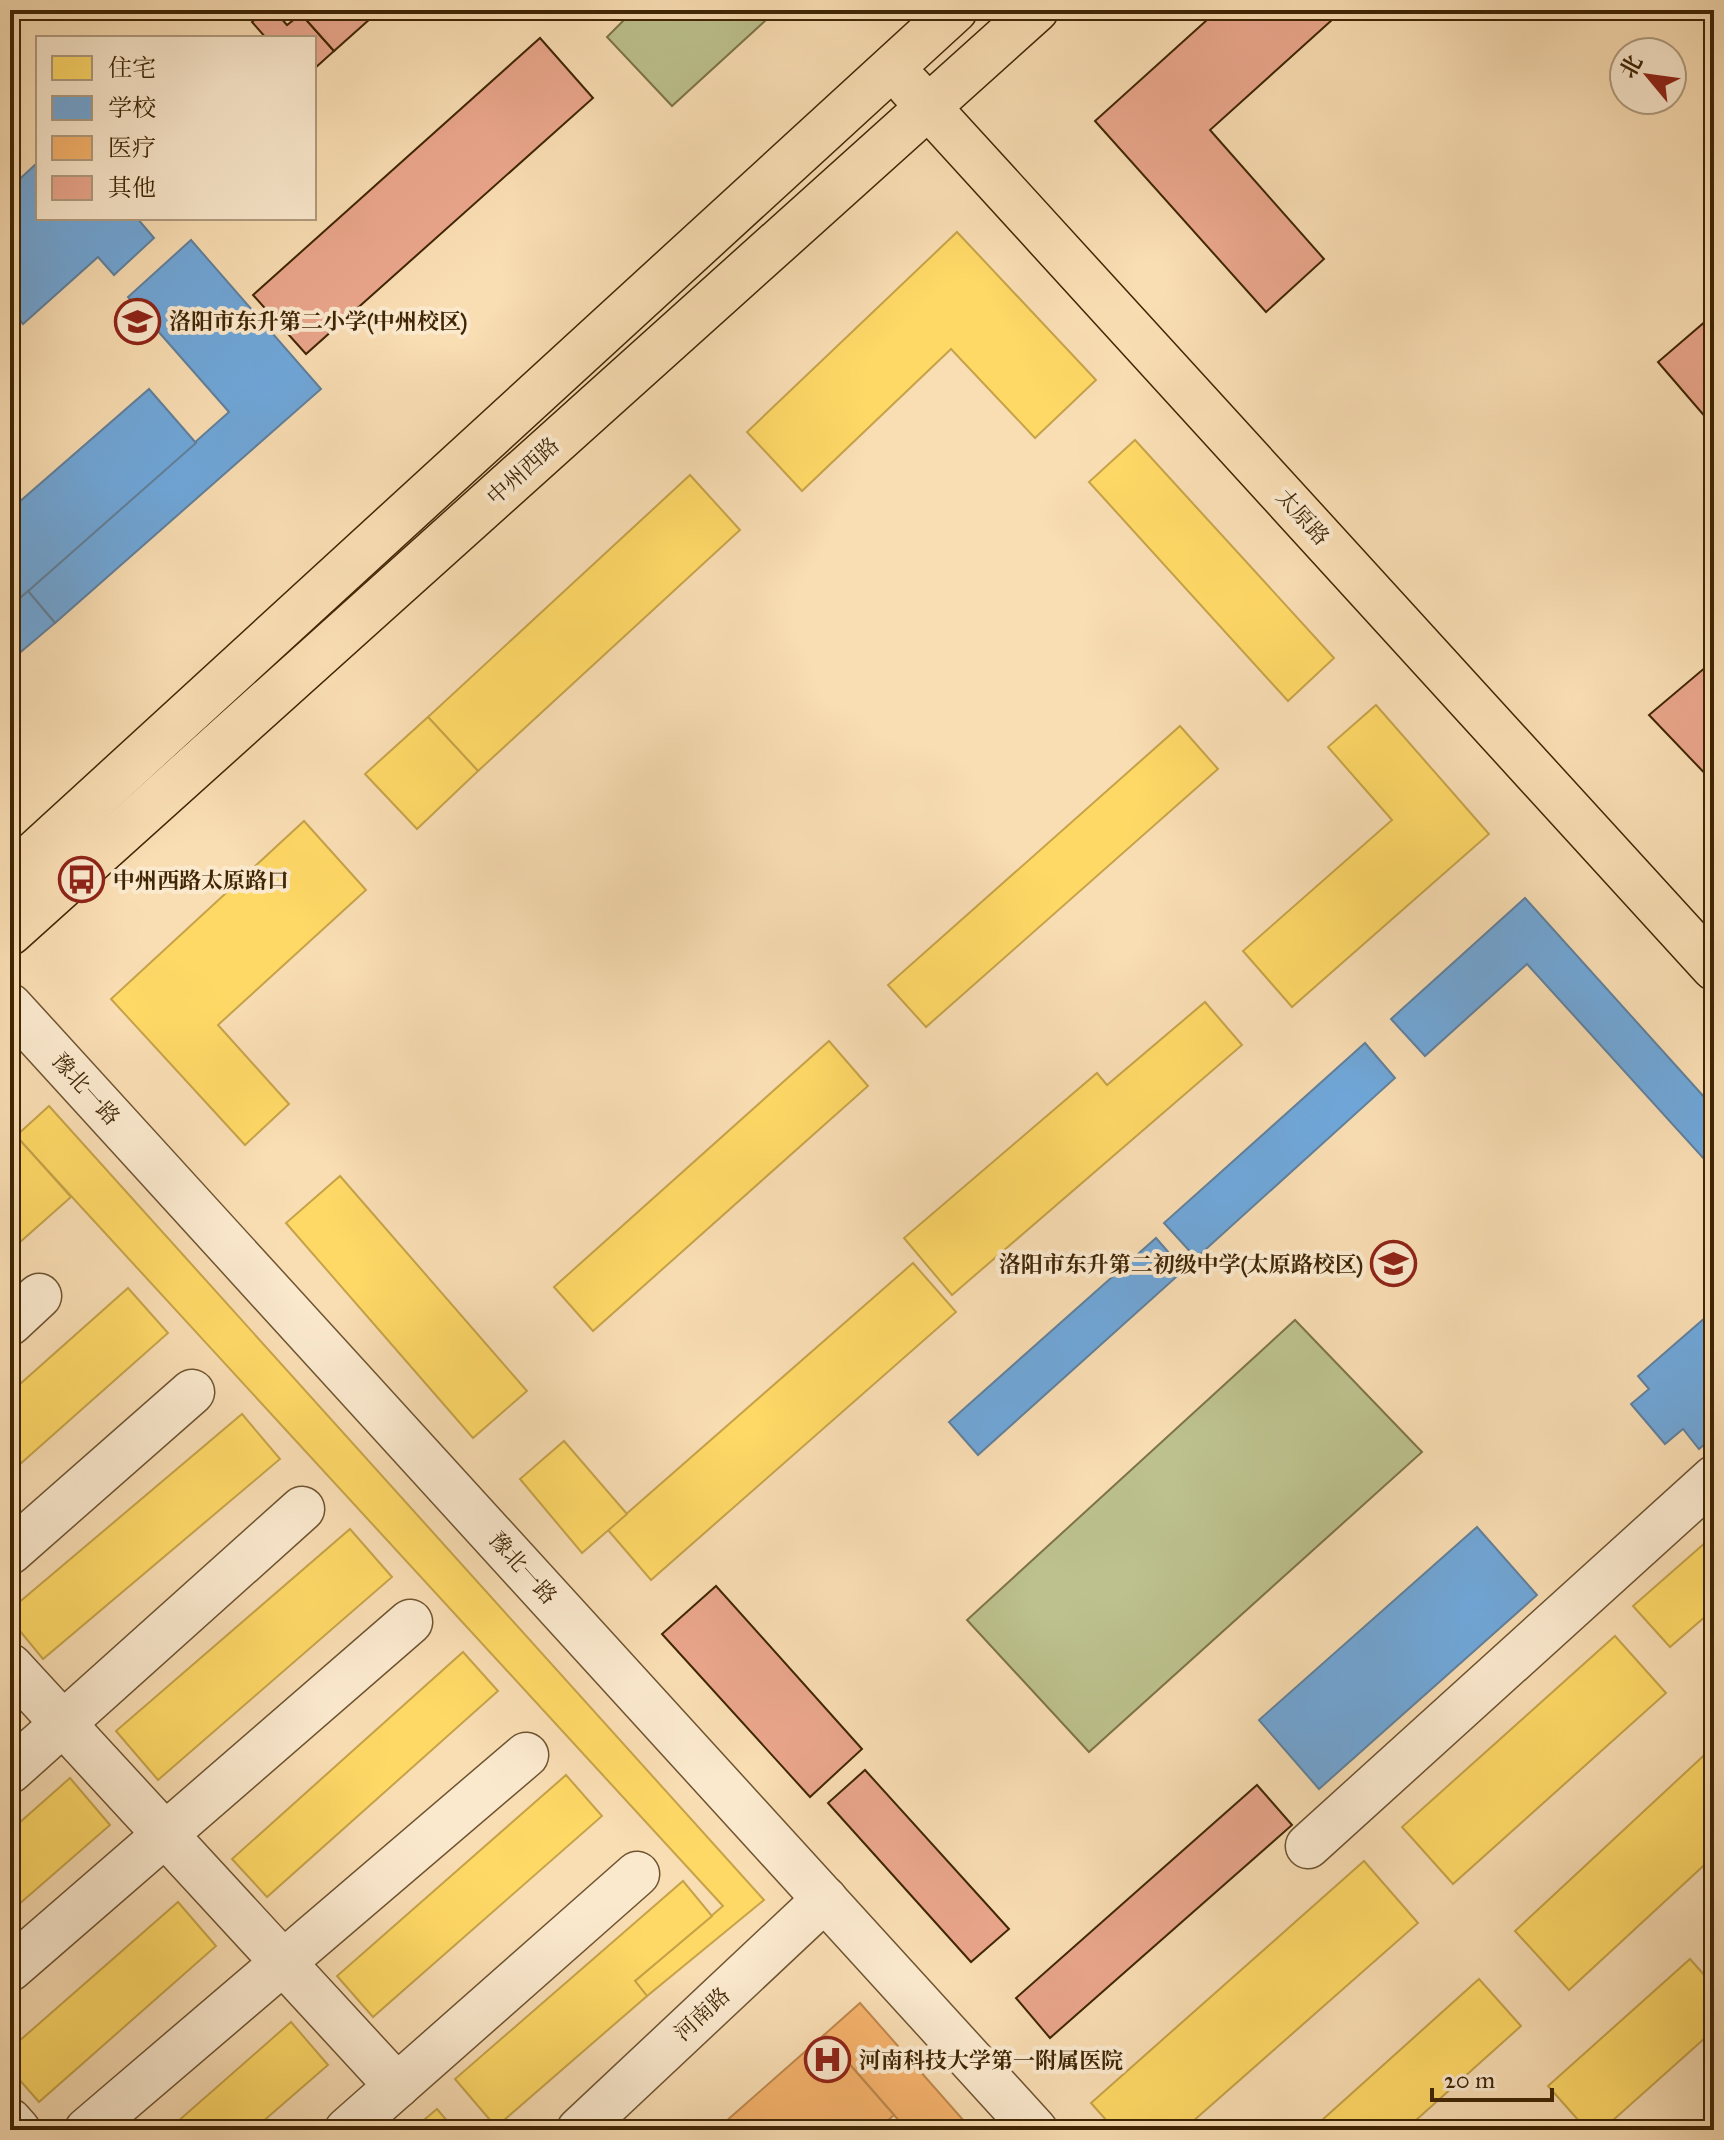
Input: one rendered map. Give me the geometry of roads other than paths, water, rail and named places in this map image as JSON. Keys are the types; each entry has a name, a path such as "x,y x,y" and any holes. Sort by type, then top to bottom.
{"main road":[{"path":"10,876 955,10"},
{"name":"中州西路","path":"10,933 1036,10"},
{"name":"太原路","path":"892,67 1714,968"}],"street":[{"name":"豫北一路","path":"10,1006 1035,2130"},
{"path":"10,1552 192,1392"},
{"path":"1308,1846 1714,1478"},
{"path":"10,1771 302,1509"},
{"path":"10,1969 410,1622"},
{"path":"10,1666 397,2086"},
{"path":"87,2130 526,1755"},
{"path":"347,2130 637,1874"},
{"name":"河南路","path":"579,2130 825,1899"},
{"path":"10,2121 18,2130"}],"place":[{"name":"洛阳市东升第二小学(中州校区)","path":"138,321"},
{"name":"中州西路太原路口","path":"82,880"},
{"name":"洛阳市东升第二初级中学(太原路校区)","path":"1394,1264"},
{"name":"河南科技大学第一附属医院","path":"828,2060"}]}
